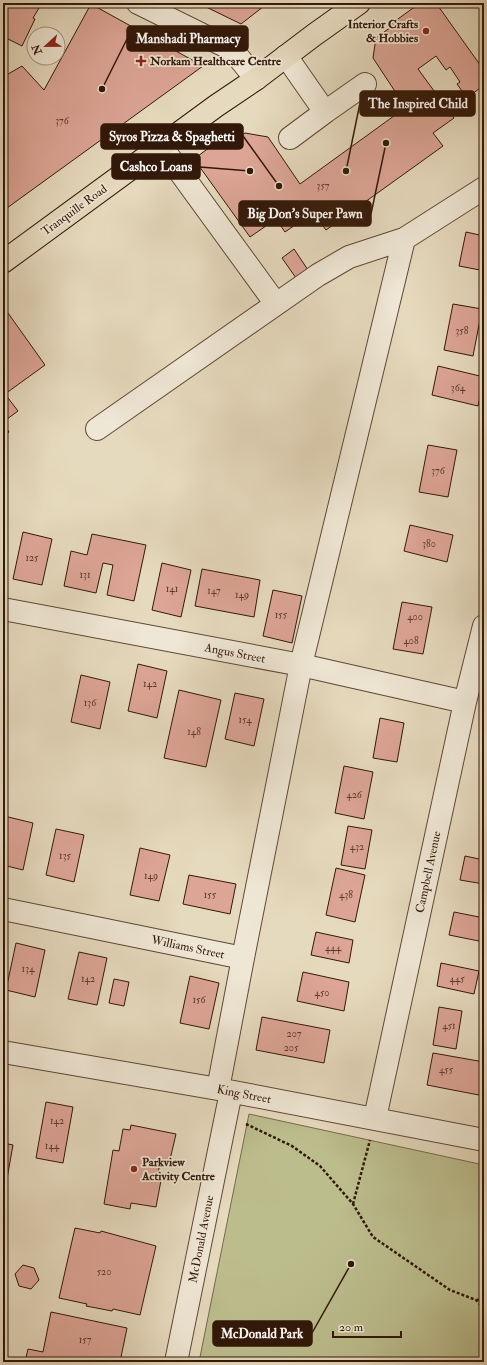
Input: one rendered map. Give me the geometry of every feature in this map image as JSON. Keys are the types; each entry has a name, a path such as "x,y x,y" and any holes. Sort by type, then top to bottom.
{"main road":[{"name":"Tranquille Road","path":"3,262 359,3"}],"street":[{"path":"138,3 227,47 235,53 256,79"},
{"path":"286,56 325,112"},
{"path":"290,138 365,84"},
{"path":"161,146 276,304"},
{"path":"97,429 318,275 349,257 404,239 484,188"},
{"path":"224,1090 243,958 301,666 404,239"},
{"name":"Angus Street","path":"3,609 301,666 465,702"},
{"name":"Campbell Avenue","path":"375,1118 465,702 484,626"},
{"name":"Williams Street","path":"3,909 243,958"},
{"name":"King Street","path":"3,1052 224,1090 484,1140"},
{"name":"McDonald Avenue","path":"176,1362 226,1114 224,1090"}],"path":[{"path":"226,1114 292,1146 320,1166 353,1204 373,1236 450,1290 476,1300 484,1309"},
{"path":"353,1204 375,1118"},
{"path":"476,1300 484,1299"}],"green space":[{"path":"249,1114 484,1165 484,1362 199,1362"}],"building":[{"path":"3,3 42,3 33,18 35,19 32,26 26,26 26,38 22,46 6,38 3,42"},
{"path":"198,3 268,3 241,24"},
{"path":"420,3 436,3 483,69 480,71 484,77 484,85 467,98 457,84 460,82 450,67 446,70 436,56 418,69 454,118 433,133 443,146 326,230 317,218 309,224 305,218 285,232 276,219 250,237 194,159 218,141 223,148 245,133 268,137 300,184 398,113 404,105 373,58 376,38 391,27 391,24"},
{"path":"91,4 203,66 7,208 3,202 3,77 22,66 44,90 57,66 66,66 66,50"},
{"path":"466,232 484,236 484,251 480,270 459,266"},
{"path":"294,249 308,270 296,278 282,258"},
{"path":"453,304 482,309 473,356 444,350"},
{"path":"3,306 45,365 5,394 18,411 3,422"},
{"path":"438,366 484,377 478,406 432,395"},
{"path":"3,423 9,432 3,436"},
{"path":"428,445 457,450 448,497 419,492"},
{"path":"410,525 453,535 447,562 404,551"},
{"path":"23,532 52,539 42,585 13,579"},
{"path":"92,534 146,545 134,601 107,595 113,565 103,563 96,593 64,586 71,551 87,555"},
{"path":"162,563 191,570 181,617 152,610"},
{"path":"202,569 260,580 254,617 195,606"},
{"path":"273,590 302,596 292,643 263,636"},
{"path":"402,602 432,607 423,654 393,649"},
{"path":"138,664 167,671 157,718 128,711"},
{"path":"81,675 110,682 100,729 71,722"},
{"path":"179,690 221,700 206,767 164,758"},
{"path":"235,693 264,699 254,746 225,739"},
{"path":"380,718 404,723 397,762 373,758"},
{"path":"344,766 373,772 364,819 335,813"},
{"path":"4,816 33,823 23,870 3,865"},
{"path":"348,826 372,830 365,869 341,865"},
{"path":"56,829 84,835 74,882 46,875"},
{"path":"140,848 170,855 159,901 130,895"},
{"path":"465,856 484,860 484,884 460,880"},
{"path":"336,868 365,875 355,922 326,915"},
{"path":"189,875 236,884 230,914 183,904"},
{"path":"454,912 484,918 484,942 449,935"},
{"path":"316,932 353,940 349,963 311,955"},
{"path":"16,943 45,950 35,997 6,990"},
{"path":"79,952 107,958 97,1005 68,999"},
{"path":"441,963 479,971 474,994 437,986"},
{"path":"303,972 349,982 344,1011 297,1001"},
{"path":"190,976 219,983 209,1029 180,1023"},
{"path":"114,979 129,982 124,1006 109,1003"},
{"path":"439,1007 462,1011 456,1049 433,1045"},
{"path":"262,1017 330,1030 324,1063 256,1050"},
{"path":"433,1053 484,1062 484,1096 427,1085"},
{"path":"46,1102 73,1107 63,1163 36,1158"},
{"name":"Parkview Activity Centre","path":"131,1125 176,1134 169,1164 160,1162 158,1174 162,1175 156,1207 131,1203 130,1209 104,1204 113,1150 119,1151 123,1129 130,1130"},
{"path":"3,1143 13,1145 3,1201"},
{"path":"75,1228 100,1233 101,1231 156,1246 140,1315 113,1309 112,1311 86,1306 87,1304 59,1298"},
{"path":"23,1265 34,1268 39,1280 31,1289 19,1286 15,1274"},
{"path":"51,1312 127,1328 120,1362 25,1362 28,1349 43,1352"}],"place":[{"name":"Interior Crafts & Hobbies","path":"426,31"},
{"name":"Norkam Healthcare Centre","path":"141,61"},
{"name":"Manshadi Pharmacy","path":"102,89"},
{"name":"Big Don's Super Pawn","path":"386,143"},
{"name":"Cashco Loans","path":"250,171"},
{"name":"The Inspired Child","path":"346,171"},
{"name":"Syros Pizza & Spaghetti","path":"279,186"},
{"name":"Parkview Activity Centre","path":"134,1169"},
{"name":"McDonald Park","path":"351,1264"}]}
